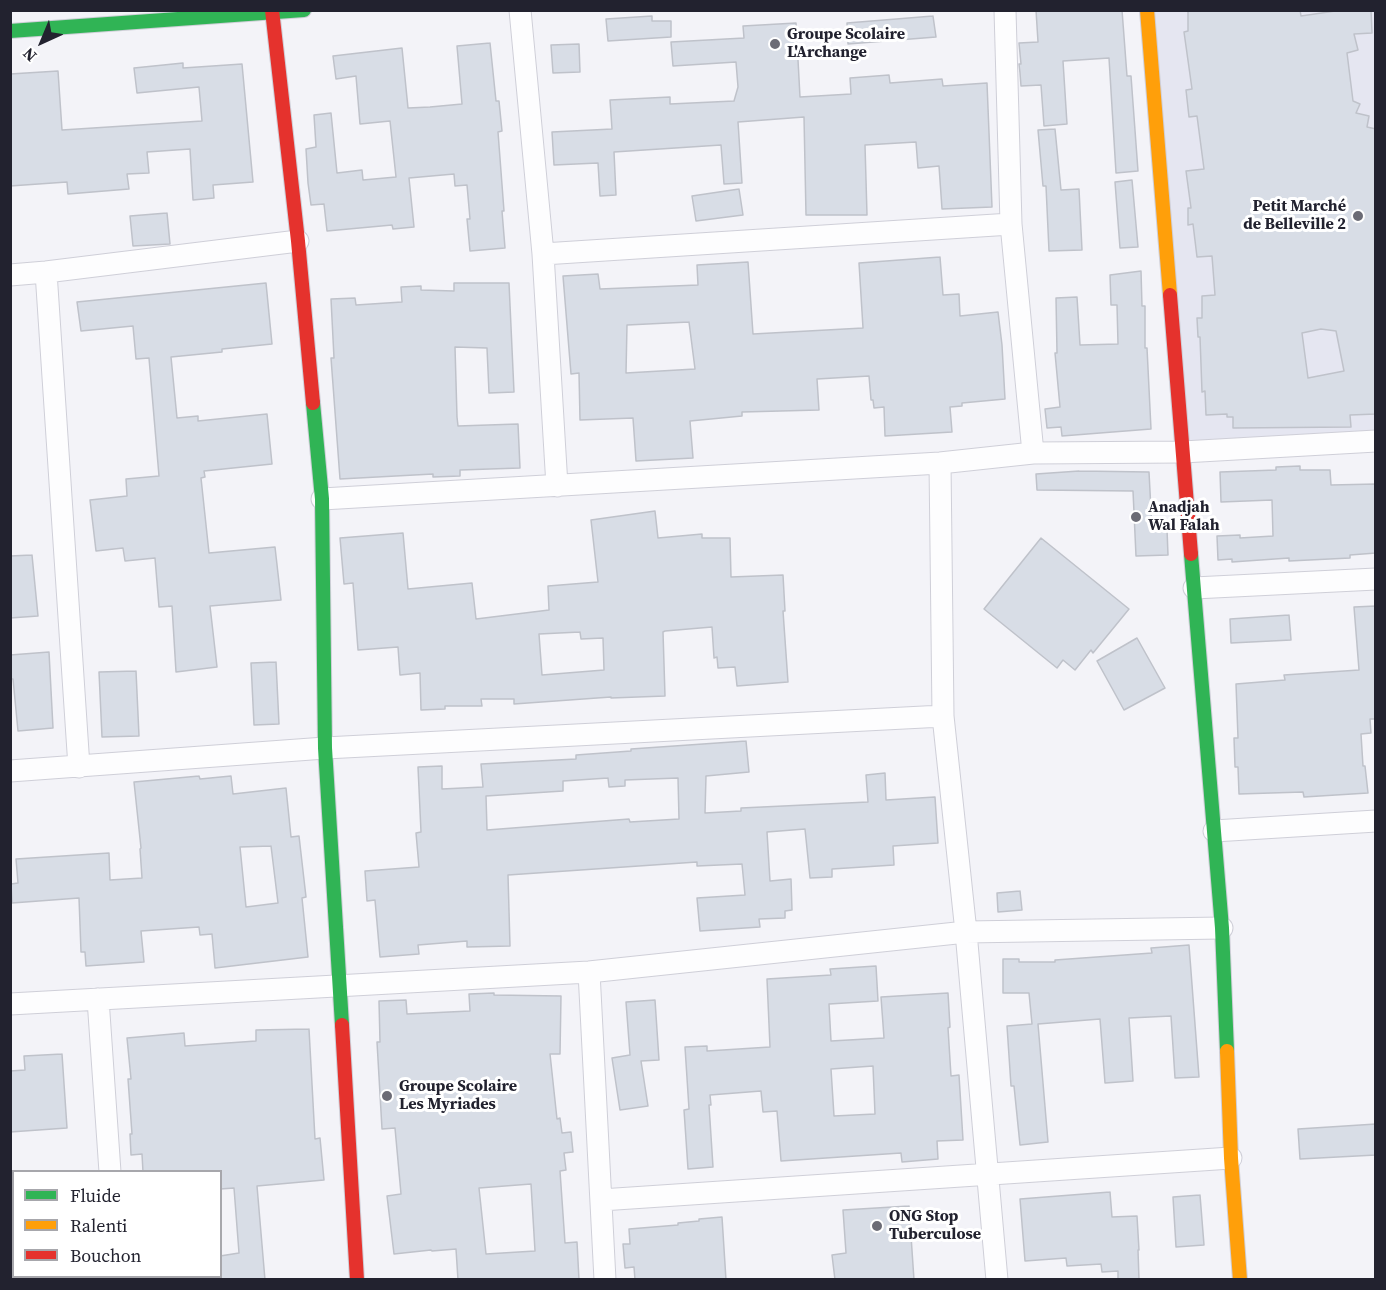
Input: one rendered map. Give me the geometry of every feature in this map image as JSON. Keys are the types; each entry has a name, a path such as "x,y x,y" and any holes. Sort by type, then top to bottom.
{"street":[{"path":"21,24 304,10"},
{"path":"520,10 543,254 557,486"},
{"path":"1005,10 1011,224 1033,453"},
{"path":"1147,10 1222,928 1231,1158 1240,1280"},
{"path":"272,12 298,242 322,499 325,748 357,1280"},
{"path":"543,254 1011,224"},
{"path":"10,275 298,242"},
{"path":"46,272 79,767"},
{"path":"322,499 940,463 1033,453 1183,452 1376,441"},
{"path":"940,463 943,716 966,932 997,1280"},
{"path":"1194,588 1376,579"},
{"path":"10,771 325,748 943,716"},
{"path":"1214,831 1376,821"},
{"path":"10,1004 589,972 966,932 1222,928"},
{"path":"589,972 605,1280"},
{"path":"98,999 110,1170"},
{"path":"601,1200 1231,1158"}],"shaded area":[{"path":"1153,11 1375,11 1375,432 1187,446"}],"building":[{"path":"1036,10 1122,10 1127,76 1131,76 1138,171 1116,173 1109,58 1063,61 1067,124 1044,126 1041,85 1021,86 1019,64 1021,64 1019,43 1038,42"},
{"path":"1188,10 1300,10 1301,16 1342,10 1371,10 1372,33 1354,34 1358,50 1347,53 1353,101 1360,104 1356,113 1369,116 1367,127 1376,129 1376,414 1350,415 1351,427 1233,428 1233,417 1227,417 1227,414 1206,415 1205,391 1202,392 1197,318 1202,318 1202,296 1215,295 1212,256 1197,257 1193,224 1188,225 1188,208 1191,208 1186,171 1204,169 1197,116 1189,117 1186,90 1192,89 1184,32 1188,31","holes":["1321,329 1336,331 1344,371 1308,378 1302,333"]},
{"path":"652,16 652,21 671,21 671,37 608,41 606,19"},
{"path":"933,16 936,37 848,44 847,23"},
{"path":"796,23 800,97 851,94 850,78 889,75 890,83 942,79 943,86 987,83 992,207 942,209 939,166 918,168 916,142 865,145 867,215 806,215 804,117 738,122 742,183 724,184 721,145 614,152 616,195 600,196 598,163 554,165 552,132 612,129 610,100 670,97 670,104 734,101 738,87 736,62 673,66 671,42 744,38 743,26"},
{"path":"490,43 496,101 499,101 502,131 498,132 505,248 470,251 467,185 455,186 454,174 409,178 414,227 393,229 392,225 327,231 324,204 311,205 308,183 306,149 316,147 314,115 331,113 337,173 362,170 363,180 396,177 390,121 360,124 356,76 336,79 333,56 402,48 408,108 430,107 462,104 457,46"},
{"path":"579,44 580,72 553,73 551,45"},
{"path":"183,63 183,68 242,64 253,182 213,185 214,198 193,200 190,149 147,152 149,173 127,174 129,189 68,194 67,182 10,186 10,74 58,71 62,130 202,121 199,87 137,93 134,68"},
{"path":"1055,129 1061,190 1079,189 1082,250 1049,251 1046,186 1043,186 1038,130"},
{"path":"1132,180 1138,247 1120,248 1115,182"},
{"path":"739,189 743,215 696,221 692,196"},
{"path":"167,213 170,244 133,246 130,216"},
{"path":"940,257 943,295 959,294 960,316 998,312 1005,399 962,403 962,406 950,407 952,432 885,436 884,407 874,408 869,376 817,379 819,410 742,412 742,416 690,421 693,458 636,461 633,418 580,420 579,373 571,374 563,276 598,274 600,289 698,285 697,265 748,262 753,334 863,328 859,263","holes":["689,322 695,369 626,373 627,325"]},
{"path":"1141,271 1151,429 1062,436 1061,427 1047,428 1045,409 1060,407 1055,353 1057,353 1056,298 1077,297 1080,345 1118,344 1117,305 1111,305 1110,275"},
{"path":"266,283 272,344 171,357 177,418 198,416 198,421 267,414 272,464 204,471 205,477 201,478 209,553 275,547 281,600 210,606 217,667 176,672 172,606 159,607 155,558 125,561 123,548 96,551 90,500 127,496 126,479 159,476 149,358 136,359 133,326 81,331 77,302"},
{"path":"454,283 509,283 514,392 489,393 487,348 455,347 457,417 458,426 518,424 520,468 460,470 460,476 433,477 433,474 340,479 331,358 334,358 331,299 355,298 356,305 402,302 401,287 421,286 421,290 454,291"},
{"path":"1300,466 1300,470 1330,470 1331,485 1376,484 1376,553 1350,555 1350,558 1289,561 1289,558 1232,562 1232,559 1218,560 1217,536 1240,535 1240,538 1273,536 1272,500 1221,502 1220,472 1276,470 1276,467"},
{"path":"1079,471 1149,472 1152,529 1167,529 1168,555 1136,556 1133,491 1037,490 1036,474"},
{"path":"655,511 658,538 702,534 702,538 730,538 731,577 783,575 788,682 737,686 735,667 718,668 717,657 714,658 712,627 663,632 665,696 611,697 514,704 514,699 481,699 482,706 445,706 445,709 421,710 420,673 400,675 398,647 358,650 353,583 344,584 340,538 403,533 408,589 472,583 476,619 549,610 548,586 598,582 591,520","holes":["580,632 581,639 603,638 604,670 542,675 539,634"]},
{"path":"1041,538 1129,609 1093,653 1091,650 1075,670 1063,660 1057,668 984,609"},
{"path":"32,555 38,616 10,618 10,556"},
{"path":"1376,606 1376,719 1370,719 1371,733 1361,734 1368,793 1304,797 1303,792 1239,794 1234,738 1238,738 1236,684 1285,680 1284,675 1359,670 1354,607"},
{"path":"1289,615 1291,640 1231,643 1230,619"},
{"path":"1137,638 1165,688 1124,710 1097,661"},
{"path":"49,652 53,728 18,731 13,679 10,679 10,655"},
{"path":"276,662 279,724 254,725 251,663"},
{"path":"136,671 139,736 102,737 99,672"},
{"path":"746,741 749,772 706,776 705,813 741,811 741,808 868,802 866,775 885,773 886,800 935,797 938,843 893,846 894,865 832,869 832,877 810,878 805,829 767,832 770,881 791,879 792,910 785,911 785,918 759,919 760,927 700,931 697,898 745,895 742,864 697,866 697,862 508,875 510,946 467,947 467,941 418,945 419,954 380,957 375,900 367,901 365,871 419,867 416,833 421,832 418,767 442,766 442,789 483,787 481,764 576,759 576,755 631,751 631,749","holes":["608,778 609,787 625,786 625,780 678,778 679,819 630,822 629,819 487,830 486,796 563,791 563,781"]},
{"path":"199,776 200,779 231,776 233,794 286,788 291,837 299,836 306,897 302,898 308,957 215,968 212,934 200,935 199,927 141,931 144,962 86,966 85,952 81,952 79,898 12,903 11,884 18,883 16,859 109,853 110,880 142,878 134,782","holes":["271,846 278,903 246,907 240,847"]},
{"path":"1020,891 1022,910 998,912 997,893"},
{"path":"1189,945 1199,1077 1175,1078 1171,1016 1129,1018 1133,1081 1105,1083 1100,1019 1038,1024 1048,1142 1020,1145 1014,1086 1011,1086 1007,1026 1032,1024 1029,993 1003,993 1003,959 1019,959 1019,962 1055,962 1055,960 1152,953 1151,948"},
{"path":"876,966 878,1001 829,1004 831,1041 884,1038 881,997 948,993 951,1076 959,1075 963,1140 937,1141 938,1159 902,1162 901,1153 781,1161 777,1111 763,1112 761,1091 710,1095 713,1167 688,1169 684,1110 689,1109 685,1047 707,1046 707,1051 770,1047 767,979 831,975 830,969","holes":["873,1066 875,1114 834,1116 831,1069"]},
{"path":"469,994 561,996 560,1054 550,1054 557,1119 560,1118 562,1133 571,1132 573,1152 564,1153 566,1170 560,1171 565,1243 577,1242 579,1280 458,1280 456,1249 394,1254 387,1196 401,1194 395,1128 382,1129 377,1042 380,1042 379,1001 406,1000 407,1014 470,1011","holes":["531,1184 535,1251 486,1254 479,1188"]},
{"path":"655,1000 659,1060 641,1061 648,1106 620,1110 612,1058 630,1055 626,1002"},
{"path":"309,1029 315,1139 320,1138 324,1180 257,1186 265,1280 220,1280 222,1278 222,1256 239,1253 234,1188 222,1189 222,1170 143,1170 142,1154 131,1155 130,1134 132,1134 128,1079 131,1079 127,1038 184,1033 185,1046 256,1041 256,1030"},
{"path":"62,1054 67,1128 10,1132 10,1071 25,1070 24,1056"},
{"path":"1376,1124 1376,1155 1300,1159 1298,1129"},
{"path":"1110,1192 1112,1217 1137,1216 1139,1280 1118,1280 1118,1271 1102,1272 1101,1264 1067,1266 1066,1258 1025,1261 1020,1199"},
{"path":"1200,1195 1204,1245 1176,1247 1173,1197"},
{"path":"909,1206 914,1280 835,1280 832,1255 846,1253 843,1210"},
{"path":"722,1217 726,1280 635,1280 634,1267 625,1268 623,1244 630,1244 629,1229 678,1225 678,1223 699,1221 699,1219"}],"traffic: fast":[{"path":"10,31 304,10"},
{"path":"313,403 322,499 325,748 342,1025"},
{"path":"1191,554 1222,928 1227,1051"}],"traffic: slow":[{"path":"1147,10 1170,295"},
{"path":"1227,1051 1231,1158 1240,1280"}],"traffic: jam":[{"path":"272,10 298,241 313,403"},
{"path":"1170,295 1191,554"},
{"path":"342,1025 357,1280"}],"place":[{"name":"Groupe Scolaire L'Archange","path":"775,44"},
{"name":"Petit Marché de Belleville 2","path":"1358,216"},
{"name":"Anadjah Wal Falah","path":"1136,517"},
{"name":"Groupe Scolaire Les Myriades","path":"387,1096"},
{"name":"ONG Stop Tuberculose","path":"877,1226"}]}
